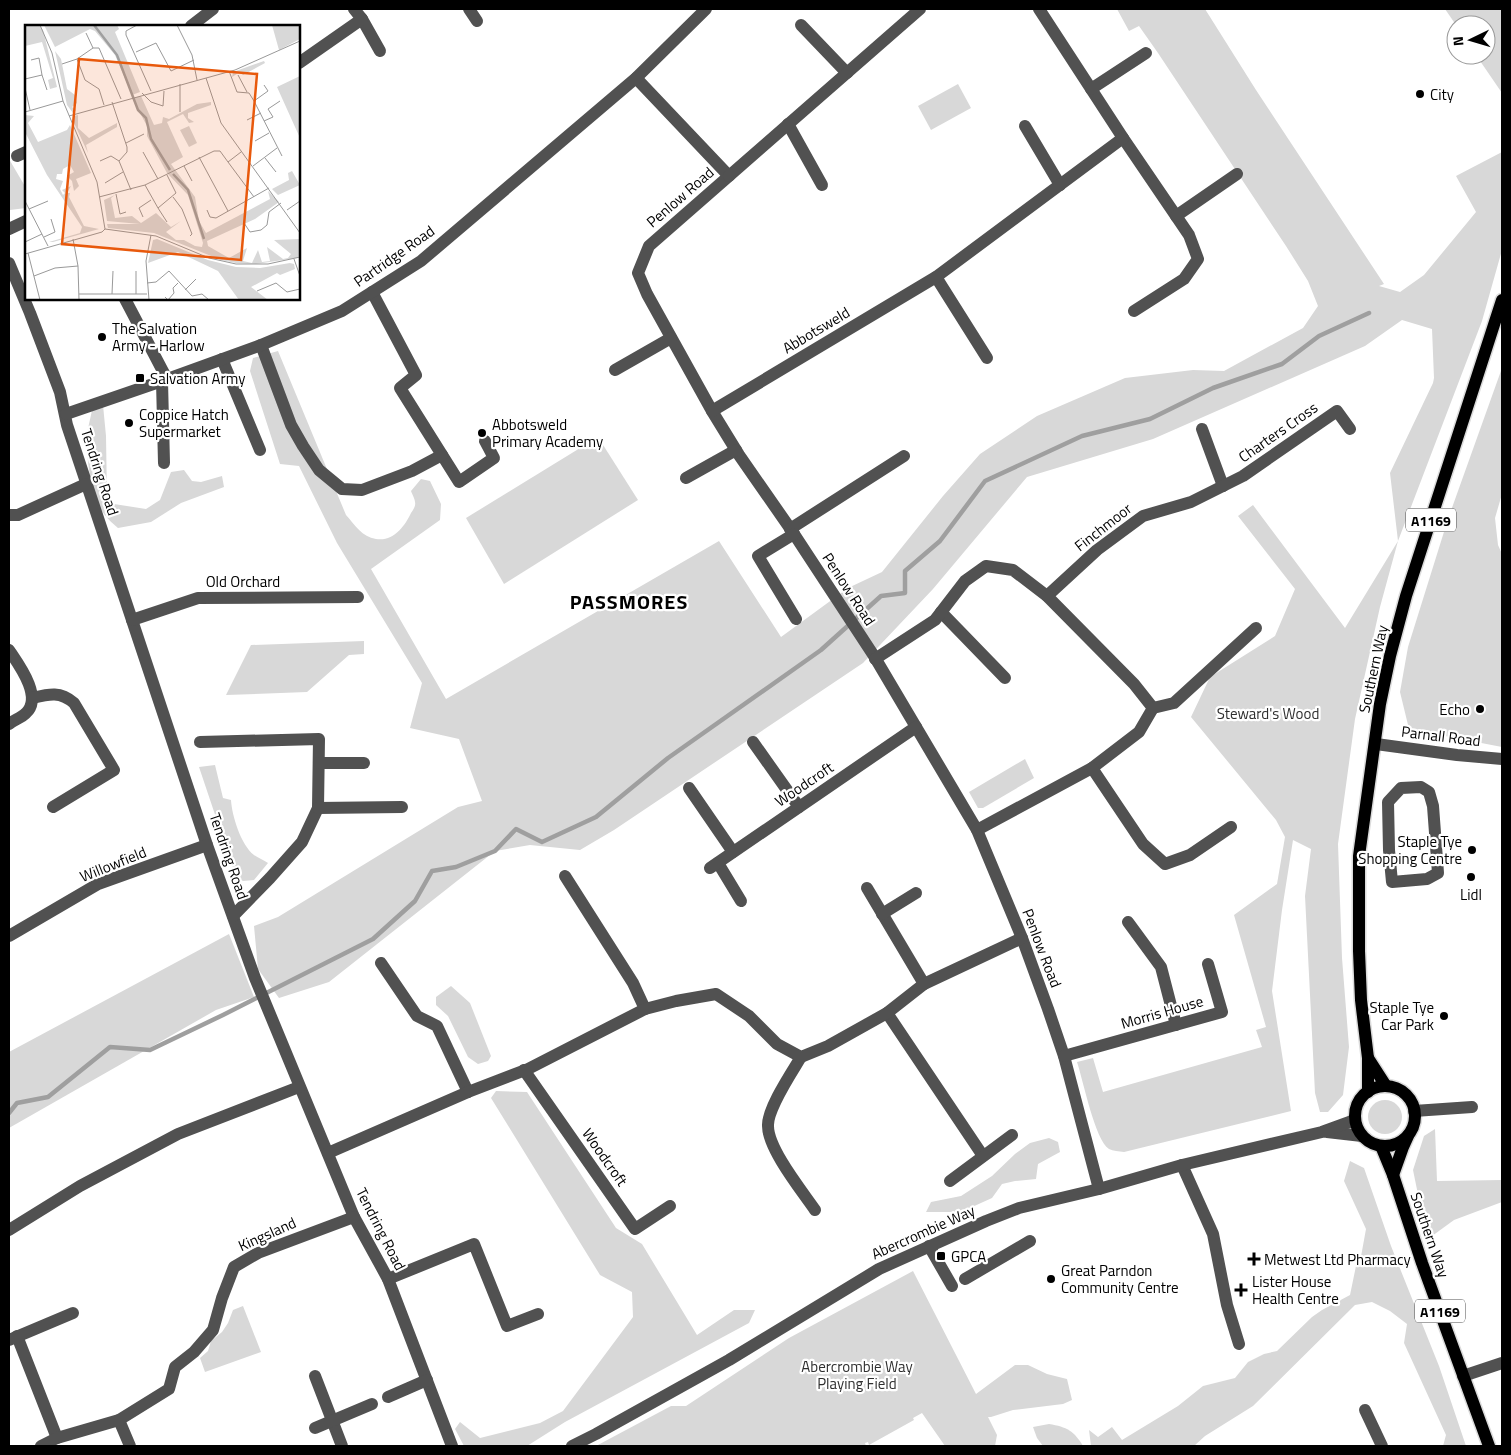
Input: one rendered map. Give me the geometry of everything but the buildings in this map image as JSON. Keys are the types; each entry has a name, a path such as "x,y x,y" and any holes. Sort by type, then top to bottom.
{"main road":[{"name":"Southern Way","path":"1368,1092 1368,1058 1361,1000 1359,951 1359,856 1376,744 1380,704 1390,656 1406,596 1502,300"},
{"name":"Southern Way","path":"1368,1058 1386,1086"},
{"path":"1393,1175 1402,1146 1410,1132 1415,1118 1411,1102 1396,1088 1386,1086 1368,1092 1357,1104 1355,1120 1357,1129 1368,1141 1381,1146 1390,1146 1405,1139 1410,1132"},
{"name":"Southern Way","path":"1381,1146 1489,1446"}],"street":[{"path":"193,25 213,9"},
{"path":"468,9 477,21"},
{"name":"Partridge Road","path":"66,414 261,345 342,311 420,261 636,78 706,9"},
{"path":"729,176 920,9"},
{"path":"1039,9 1189,235 1198,259 1184,279 1134,311"},
{"path":"300,62 358,14 380,51"},
{"path":"801,25 846,73"},
{"path":"1091,89 1146,53"},
{"name":"Penlow Road","path":"636,78 729,176 649,246 638,273 647,294 712,411 875,659 977,830 1022,938 1064,1056 1099,1189"},
{"path":"788,124 822,185"},
{"path":"1025,126 1060,185"},
{"name":"Abbotsweld","path":"712,411 936,277 1123,138"},
{"path":"1176,216 1237,174"},
{"path":"9,229 25,221"},
{"name":"Tendring Road","path":"9,263 60,392 67,425 86,484 255,978 354,1217 388,1279 452,1446"},
{"path":"936,277 987,358"},
{"path":"372,292 416,375 400,388 459,482 494,458 485,441"},
{"path":"125,300 164,380 164,463"},
{"path":"615,370 671,338"},
{"path":"261,345 292,425 303,446 319,470 342,489 362,490 412,471 442,455"},
{"path":"222,359 260,450"},
{"name":"Charters Cross","path":"1243,476 1337,411 1350,429"},
{"path":"1202,429 1223,486"},
{"path":"686,478 736,450"},
{"path":"796,619 758,556 904,456"},
{"name":"Finchmoor","path":"1047,596 1097,550 1143,516 1191,502 1243,476"},
{"path":"9,515 18,515 86,484"},
{"path":"875,659 935,620 965,581 986,566 1013,570 1047,596 1134,684 1153,708"},
{"name":"Old Orchard","path":"132,620 198,598 358,597"},
{"path":"942,612 1005,678"},
{"path":"977,830 1092,768 1140,732 1153,708 1174,703 1256,628"},
{"path":"9,650 25,675 32,698 31,706 25,714 9,724"},
{"path":"32,698 58,694 66,696 74,703 114,770 53,807"},
{"name":"Woodcroft","path":"741,901 714,866 916,727"},
{"path":"200,742 319,740 320,777 318,808 302,842 233,916"},
{"path":"754,742 799,807"},
{"name":"Parnall Road","path":"1376,744 1502,759"},
{"path":"319,763 364,763"},
{"path":"1092,768 1143,844 1165,864 1190,855 1231,827"},
{"path":"1421,787 1429,792 1433,806 1438,873 1427,879 1392,882 1388,802 1400,788 1421,787"},
{"path":"689,788 733,852"},
{"path":"318,808 402,807"},
{"name":"Willowfield","path":"9,936 98,884 208,845"},
{"path":"565,876 633,983 645,1009"},
{"path":"867,888 924,984"},
{"path":"882,914 916,893"},
{"path":"1128,922 1161,967 1176,1025"},
{"path":"815,1210 774,1150 768,1126 774,1104 801,1056 828,1046 887,1013 924,984 1022,938"},
{"path":"381,963 417,1016 438,1026 468,1092"},
{"name":"Morris House","path":"1064,1056 1222,1012 1208,964"},
{"path":"328,1153 468,1092 524,1070 645,1009 676,1001 716,994 749,1016 777,1044 801,1056"},
{"path":"887,1013 983,1156"},
{"name":"Woodcroft","path":"524,1070 635,1229 670,1206"},
{"path":"9,1230 80,1186 178,1134 299,1087"},
{"path":"1414,1111 1472,1107"},
{"name":"Abercrombie Way","path":"572,1446 728,1360 879,1268 986,1221 1019,1208 1099,1189 1182,1165 1322,1132 1355,1120"},
{"name":"Abercrombie Way","path":"1322,1132 1362,1136"},
{"path":"950,1181 1012,1135"},
{"path":"1182,1165 1213,1234 1227,1305 1238,1344"},
{"name":"Kingsland","path":"41,1446 58,1438 119,1420 169,1389 175,1367 194,1352 213,1330 222,1298 234,1267 258,1253 354,1217"},
{"path":"965,1279 1030,1241"},
{"path":"388,1279 474,1244 507,1326 538,1314"},
{"path":"929,1246 952,1286"},
{"path":"58,1438 13,1338 73,1313"},
{"path":"1464,1376 1502,1363"},
{"path":"315,1376 342,1446"},
{"path":"388,1397 427,1380"},
{"path":"315,1428 372,1404"},
{"path":"1365,1410 1382,1446"},
{"path":"119,1420 130,1446"}],"green space":[{"path":"1117,9 1205,9 1384,284 1379,286 1400,292 1424,275 1476,212 1456,176 1502,152 1502,250 1482,321 1398,541 1390,473 1434,378 1432,329 1402,320 1365,346 1153,439 1027,477 933,589 863,663 614,830 580,850 530,845 495,851 329,982 279,998 258,969 254,926 278,917 458,807 482,801 459,739 410,728 422,683 337,543 299,466 280,464 250,371 253,358 278,351 346,515 367,536 382,539 393,536 398,532 415,506 411,491 421,479 430,481 441,504 440,520 371,569 446,699 719,541 781,637 848,588 882,572 943,496 980,454 1037,416 1125,378 1193,370 1224,371 1303,328 1318,306 1308,281 1286,246 1158,53 1139,26 1129,31"},
{"path":"1445,9 1502,9 1502,93 1483,65 1496,65 1496,15 1449,15"},
{"path":"958,84 971,108 931,130 918,106"},
{"path":"9,159 25,186 25,208 9,209"},
{"path":"1502,368 1502,494 1495,518 1498,545 1502,554 1502,747 1409,729 1400,692 1408,647 1448,519"},
{"path":"103,405 106,436 107,498 114,504 146,509 160,500 171,472 184,470 192,481 201,482 222,476 224,487 181,503 151,522 118,528 107,518 96,499 88,461 87,436 92,410"},
{"path":"598,437 638,500 504,584 466,518"},
{"name":"Steward's Wood","path":"1253,505 1345,628 1398,541 1380,607 1355,719 1338,844 1342,958 1349,1047 1343,1095 1328,1112 1320,1112 1315,1093 1305,896 1311,849 1293,840 1272,991 1291,1111 1124,1152 1112,1150 1104,1143 1094,1122 1077,1062 1093,1058 1103,1092 1262,1047 1256,1030 1266,1027 1234,915 1277,884 1285,837 1276,820 1191,717 1210,677 1275,636 1295,589 1238,516"},
{"path":"364,641 364,654 349,655 307,692 226,695 251,645"},
{"path":"1025,759 1034,778 983,808 978,808 969,792"},
{"path":"215,765 223,798 231,800 235,822 241,837 254,855 268,863 254,880 243,881 236,877 199,767"},
{"path":"229,934 254,997 216,1010 9,1128 9,1052"},
{"path":"451,986 470,1003 491,1056 488,1061 478,1064 468,1057 448,1016 436,1005 436,997"},
{"path":"496,1091 527,1092 616,1228 642,1244 697,1335 734,1310 755,1310 749,1323 565,1422 527,1446 464,1446 455,1429 460,1422 480,1438 540,1423 563,1411 633,1317 632,1292 600,1275 491,1098"},
{"path":"1385,1100 1392,1101 1397,1105 1401,1110 1401,1124 1397,1129 1392,1133 1385,1134 1378,1133 1373,1129 1369,1124 1368,1117 1369,1110 1373,1105 1378,1101"},
{"path":"1435,1129 1437,1181 1502,1180 1502,1202 1454,1220 1432,1236 1422,1214 1413,1170 1424,1136"},
{"path":"1049,1138 1058,1142 1060,1152 1038,1164 1036,1179 1002,1184 992,1198 961,1212 926,1212 931,1202 961,1196 992,1176 1015,1154 1030,1143"},
{"path":"1350,1161 1364,1168 1391,1246 1439,1366 1466,1446 1443,1446 1446,1435 1404,1343 1407,1324 1390,1311 1372,1302 1355,1305 1253,1406 1205,1436 1194,1446 1091,1446 1089,1430 1098,1437 1112,1427 1122,1440 1178,1406 1203,1386 1235,1378 1248,1362 1264,1354 1277,1351 1312,1317 1350,1295 1356,1266 1360,1262 1366,1229 1344,1181"},
{"name":"Abercrombie Way Playing Field","path":"913,1271 976,1394 1015,1365 1028,1365 1047,1374 1067,1379 1072,1400 1063,1404 1013,1410 988,1417 997,1435 995,1446 945,1446 922,1413 913,1418 914,1420 869,1445 868,1442 865,1443 866,1446 596,1446 671,1406 686,1406 789,1338"},
{"path":"243,1306 261,1352 205,1372 200,1358 208,1351 211,1341 222,1332 233,1310"},
{"path":"1049,1424 1069,1430 1083,1446 1043,1446 1037,1438 1033,1427"}],"waterway":[{"path":"9,1113 17,1103 48,1097 110,1047 150,1050 373,939 415,901 432,871 456,867 495,851 516,829 542,842 596,817 668,758 821,650 881,596 905,593 905,571 940,541 985,481 1082,436 1150,419 1213,388 1282,364 1319,336 1369,313"}],"place":[{"name":"City","path":"1420,94"},
{"name":"The Salvation Army - Harlow","path":"102,337"},
{"name":"Salvation Army","path":"140,378"},
{"name":"Coppice Hatch Supermarket","path":"129,423"},
{"name":"Abbotsweld Primary Academy","path":"482,433"},
{"name":"Echo","path":"1480,709"},
{"name":"Staple Tye Shopping Centre","path":"1472,850"},
{"name":"Lidl","path":"1471,877"},
{"name":"Staple Tye Car Park","path":"1444,1016"},
{"name":"GPCA","path":"941,1256"},
{"name":"Metwest Ltd Pharmacy","path":"1254,1259"},
{"name":"Great Parndon Community Centre","path":"1051,1279"},
{"name":"Lister House Health Centre","path":"1241,1290"}],"district":[{"name":"PASSMORES","path":"629,601"}]}
